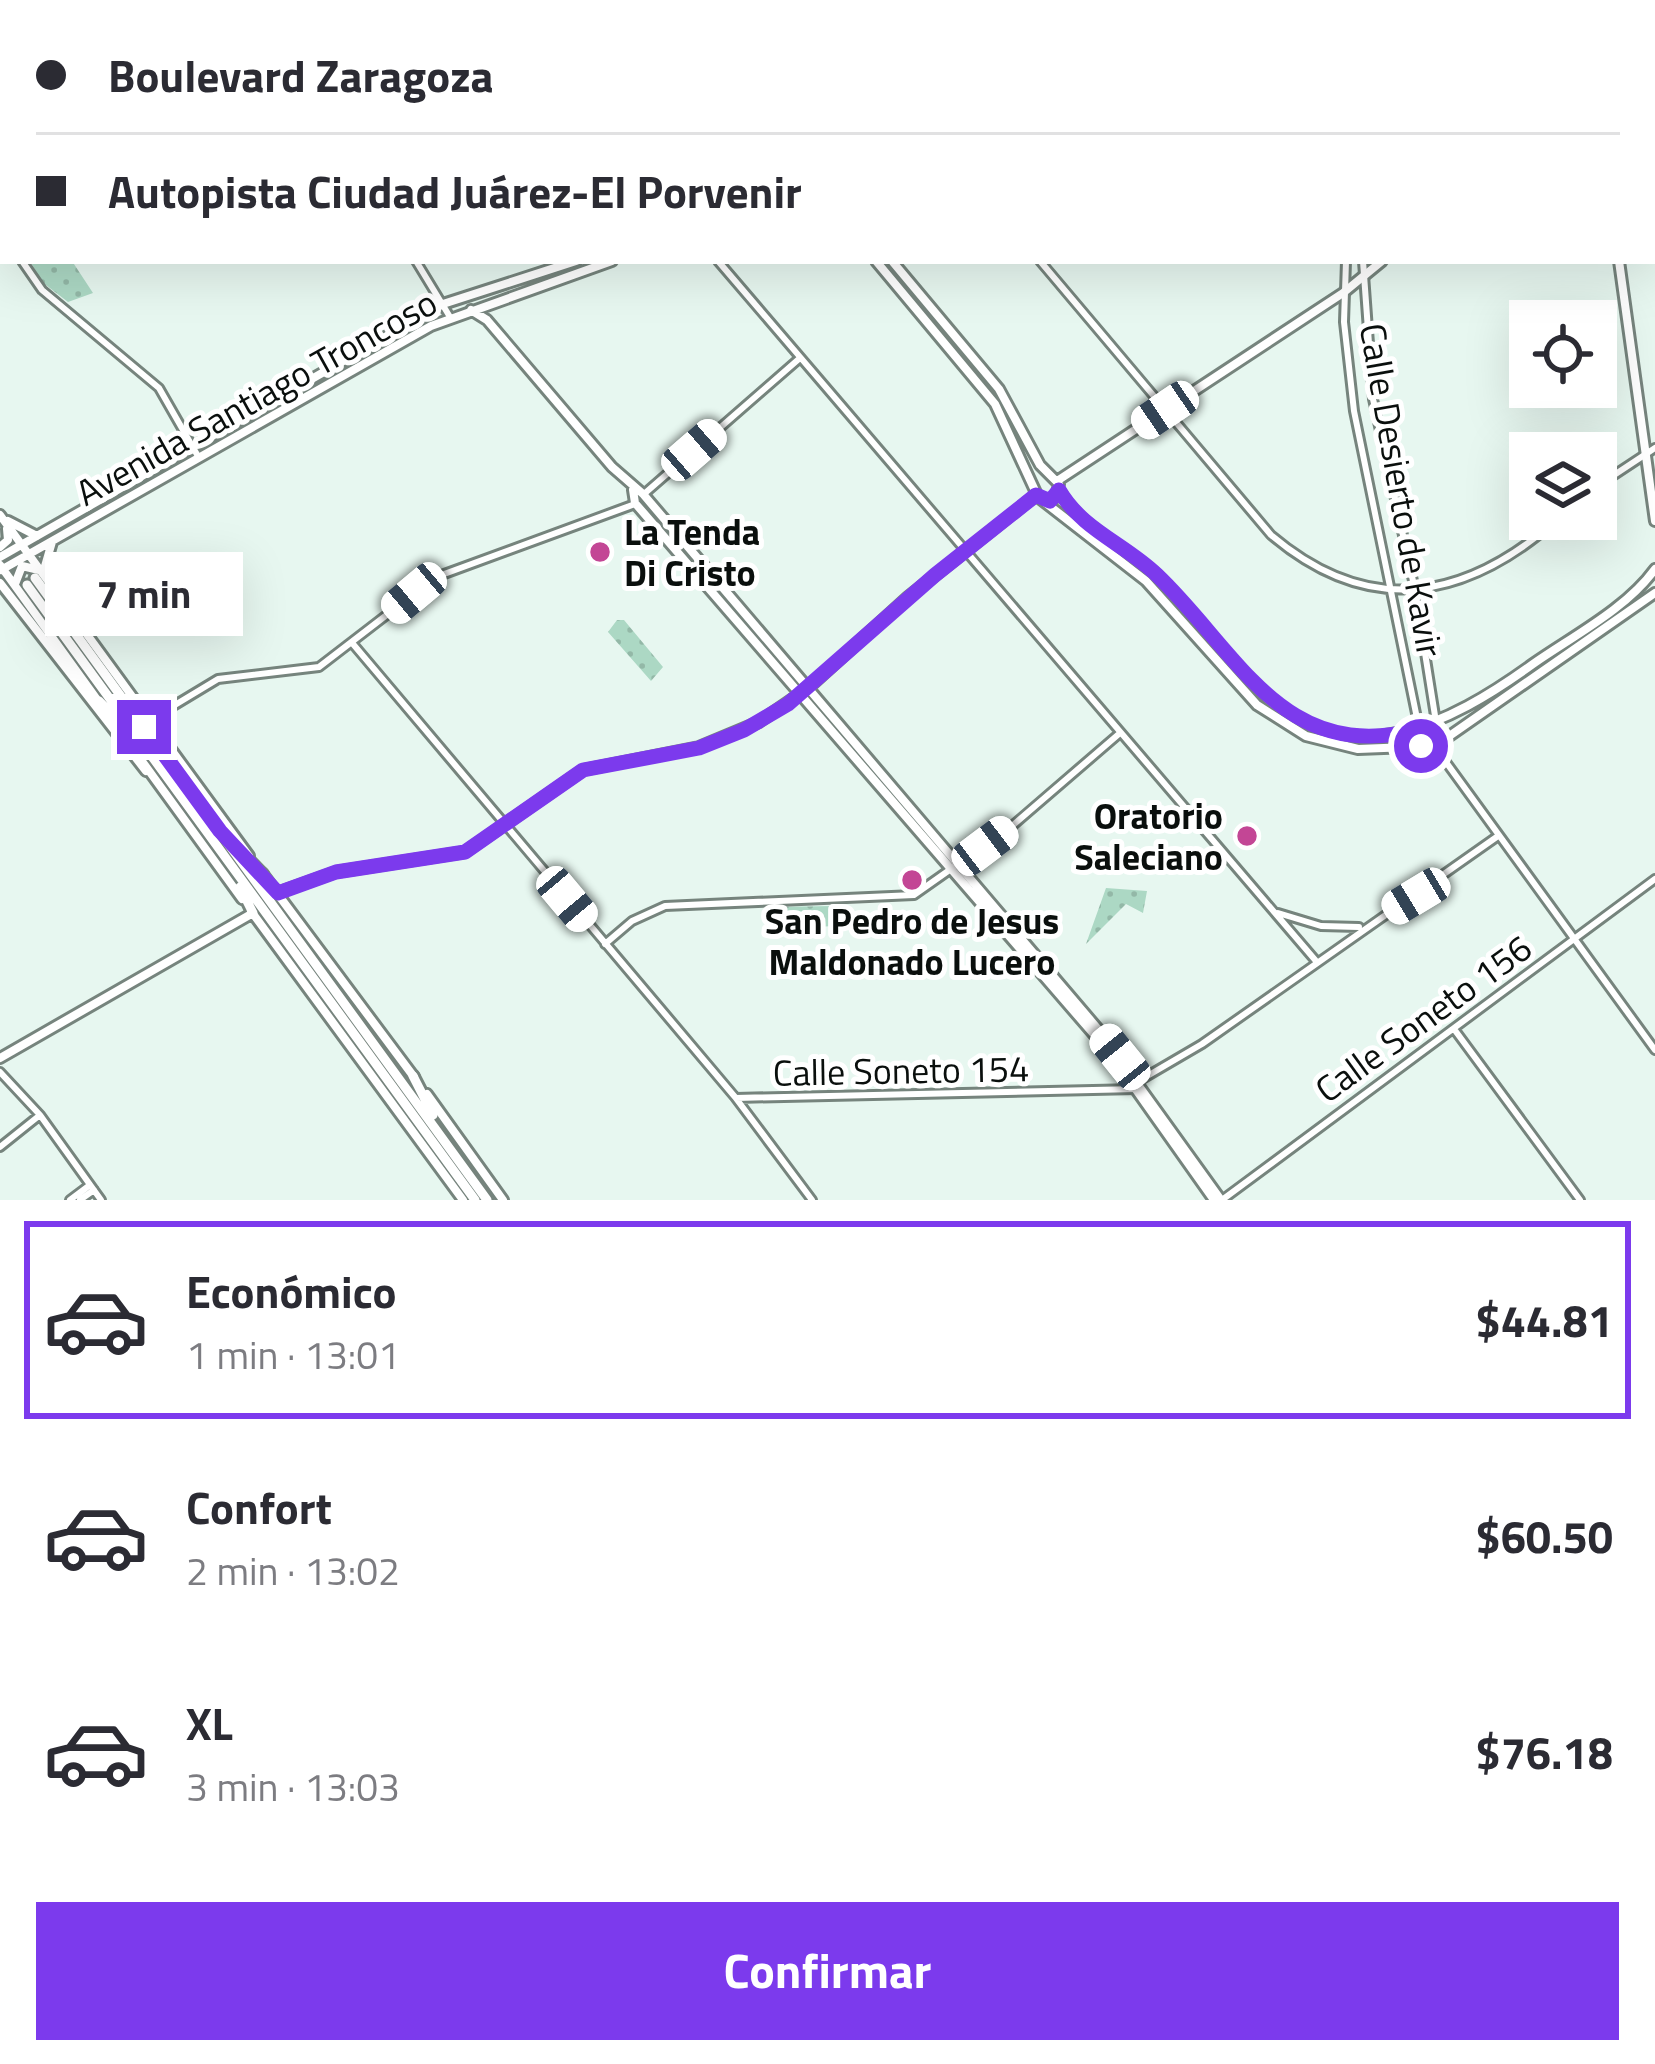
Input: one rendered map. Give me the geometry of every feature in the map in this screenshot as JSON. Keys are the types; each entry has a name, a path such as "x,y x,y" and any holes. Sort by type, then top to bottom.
{"highway":[{"path":"33,579 216,846 475,1200"},
{"path":"33,579 487,1200"},
{"path":"99,701 147,748"},
{"path":"150,720 171,764"},
{"path":"220,831 263,875"},
{"path":"216,846 253,913"},
{"path":"412,1076 446,1141"}],"main road":[{"name":"Avenida Santiago Troncoso","path":"1,566 22,545 442,304 566,264"},
{"name":"Avenida Santiago Troncoso","path":"1,566 52,542 450,317 603,264"},
{"path":"879,264 994,404 1035,493 1085,538 1146,581 1238,687 1279,722 1348,748 1433,748 1655,591 1653,572"},
{"path":"895,264 999,389 1084,521 1156,573 1279,707 1315,726 1351,734 1391,735 1437,722 1489,697 1653,572"},
{"path":"1046,501 1056,482 1342,293 1378,264"},
{"path":"1620,264 1651,451 1655,521"},
{"path":"480,291 488,320"},
{"path":"471,310 488,320 632,490 635,503 805,690"},
{"path":"316,376 323,387"},
{"path":"278,893 336,872 455,855 583,770 729,737 805,690 1035,493 1039,478 1056,482"},
{"path":"632,490 643,494 1115,1060 1219,1200"},
{"path":"3,519 38,536"},
{"path":"3,519 29,554 38,619 66,671"},
{"path":"0,547 8,538 3,519"},
{"path":"33,579 52,542"},
{"path":"1,566 33,579 150,720 503,1200"},
{"path":"0,584 133,761 154,776"},
{"path":"38,619 463,1200"},
{"path":"1437,722 1443,739"},
{"path":"1419,728 1433,748"},
{"path":"0,1058 253,913"}],"street":[{"path":"24,264 42,290 159,388 199,458"},
{"path":"418,264 450,317"},
{"path":"721,264 1316,961"},
{"path":"1043,264 1291,552 1340,579 1415,590 1485,571 1529,540"},
{"name":"Calle Desierto de Kavir","path":"1346,264 1342,293 1359,439 1419,728"},
{"name":"Calle Desierto de Kavir","path":"1363,264 1373,399 1415,590 1437,722"},
{"path":"150,720 212,681 311,669 353,644 436,577 635,503 800,358"},
{"path":"1617,473 1651,451"},
{"path":"353,644 735,1097 812,1200"},
{"path":"605,944 638,917 665,906 899,899 955,868 1120,734"},
{"path":"1433,748 1655,1050"},
{"name":"Calle Soneto 154","path":"735,1097 1137,1087 1498,836"},
{"name":"Calle Soneto 156","path":"1219,1200 1655,879"},
{"path":"1275,912 1321,926 1362,927"},
{"path":"1454,1030 1580,1200"},
{"path":"0,1072 40,1115 101,1200"},
{"path":"0,1147 40,1115"},
{"path":"70,1200 92,1188"},
{"path":"80,1200 92,1188"}],"green space":[{"path":"32,264 74,264 93,293 68,302 42,282"},
{"path":"617,620 624,620 663,667 651,681 608,632"},
{"path":"1106,888 1147,891 1143,913 1126,904 1086,944"},
{"path":"833,906 835,926 774,929 773,907"}],"tunnel":[{"path":"0,531 35,578"}],"place":[{"name":"La Tenda Di Cristo","path":"600,552"},
{"name":"Oratorio Saleciano","path":"1247,836"},
{"name":"San Pedro de Jesus Maldonado Lucero","path":"912,880"}],"route":[{"path":"144,727 220,831 278,893 336,872 455,855 477,846 555,786 590,766 699,748 773,714 964,551 1036,495 1050,501 1059,490 1098,533 1156,573 1257,689 1279,707 1315,726 1351,734 1391,735 1419,729 1425,745 1421,746"}]}
